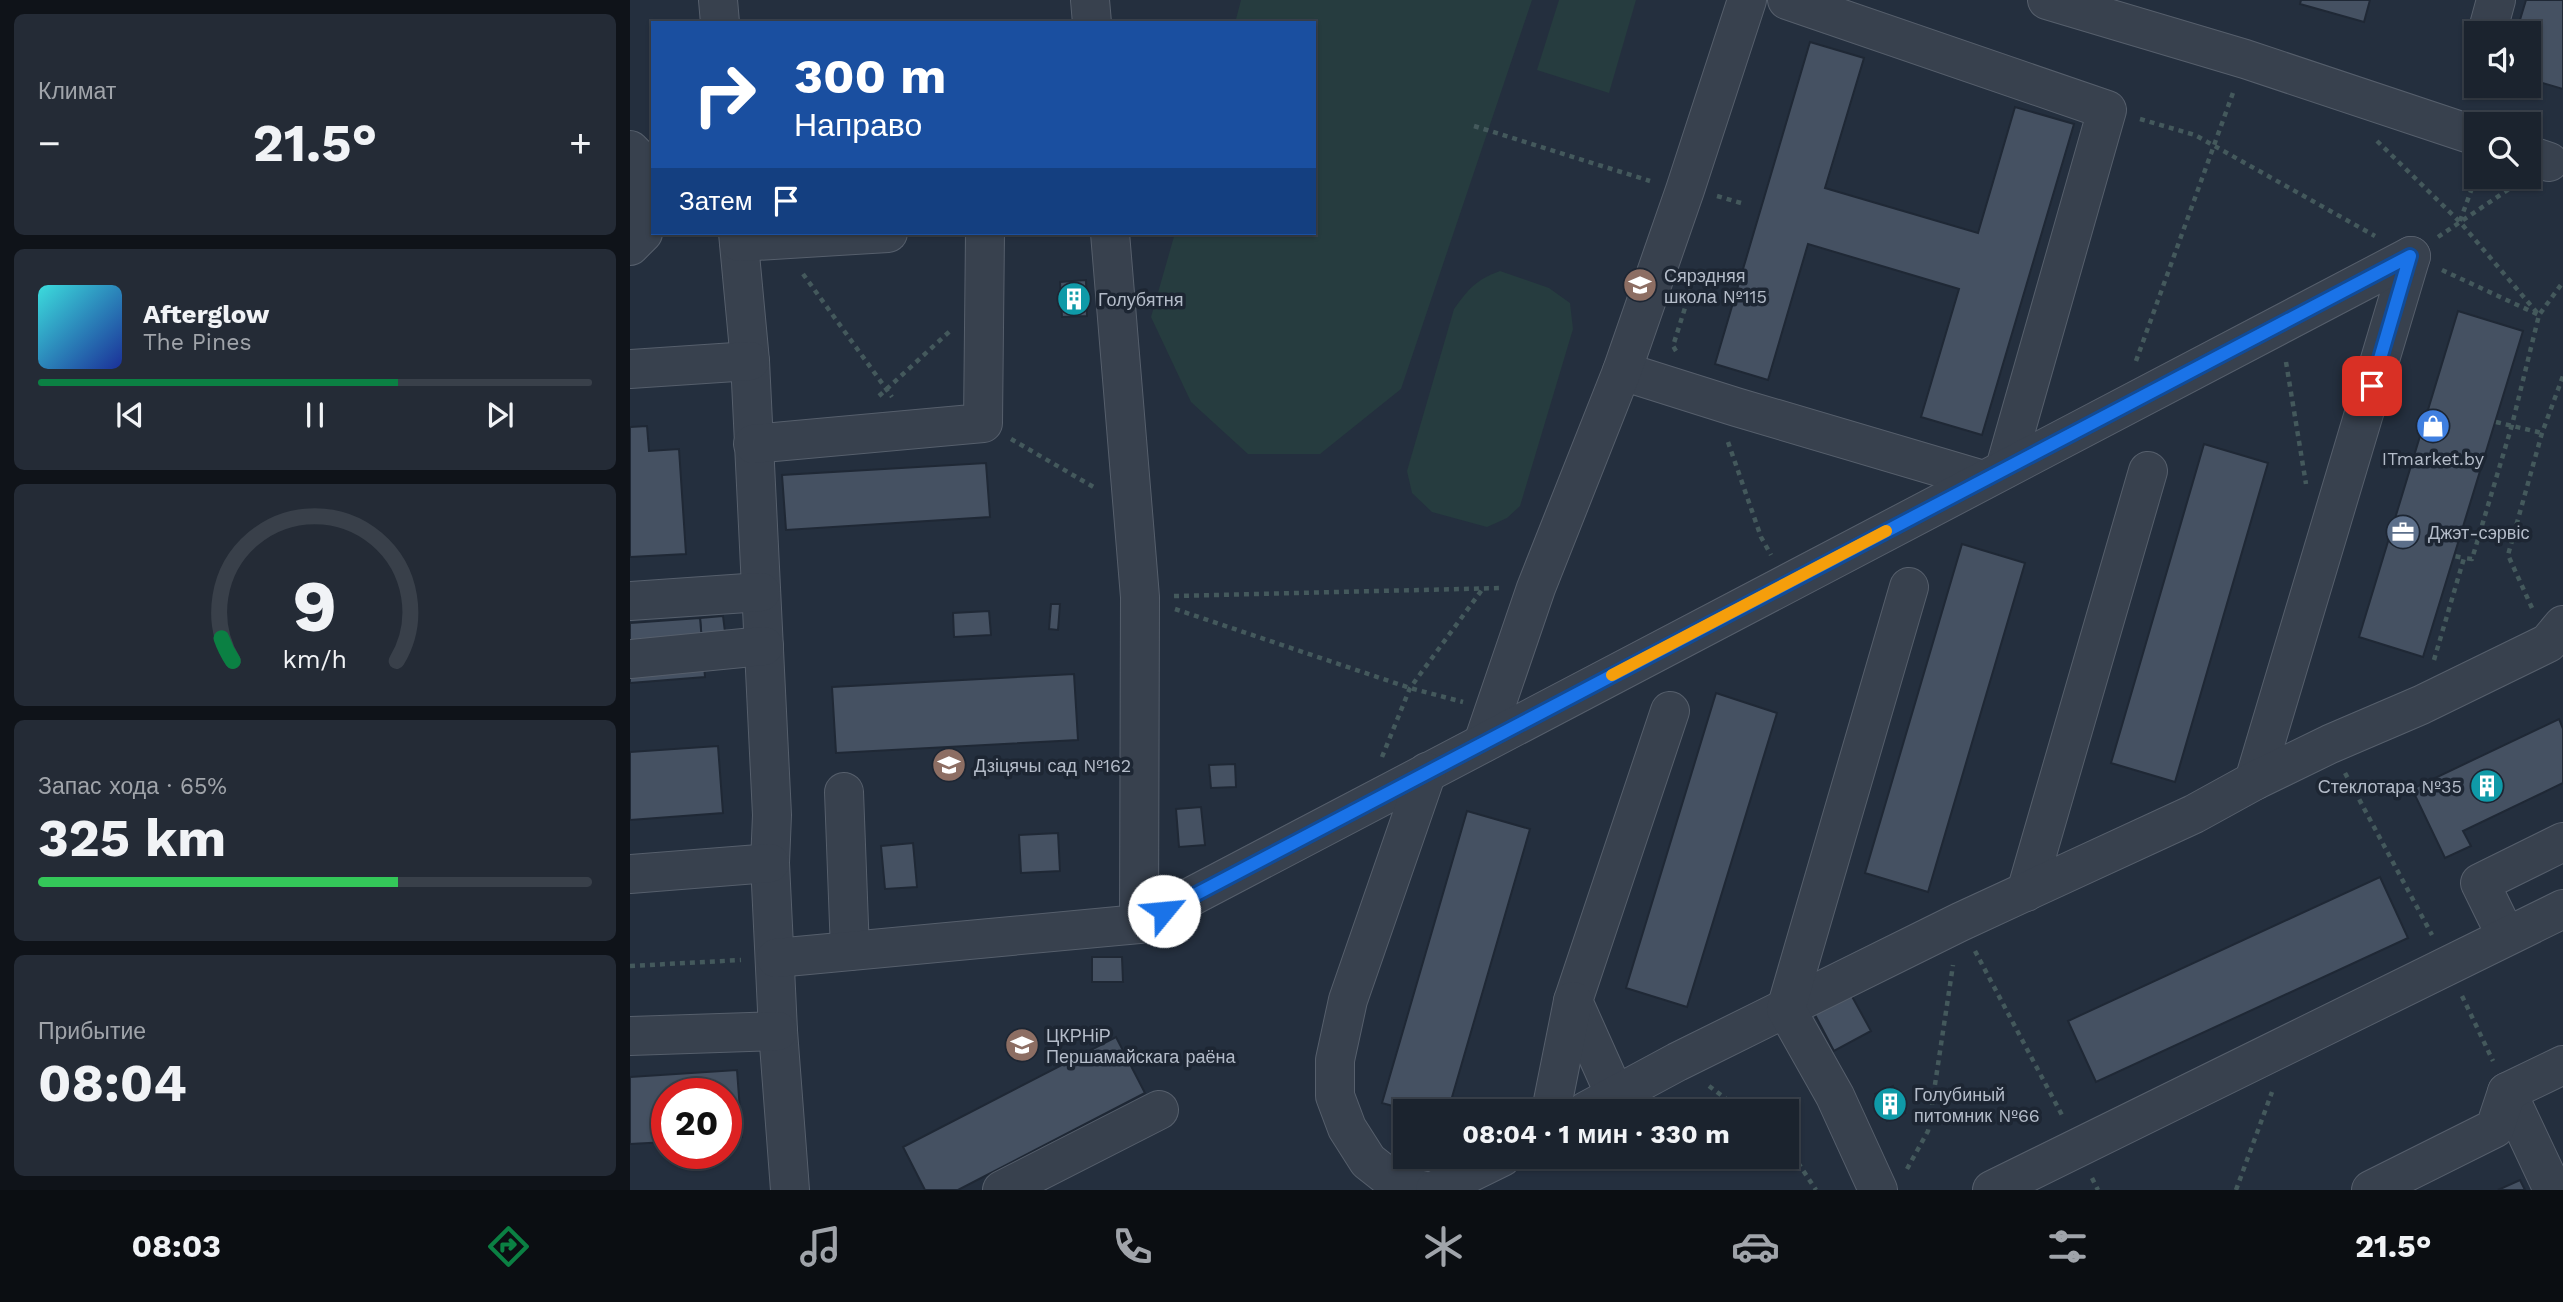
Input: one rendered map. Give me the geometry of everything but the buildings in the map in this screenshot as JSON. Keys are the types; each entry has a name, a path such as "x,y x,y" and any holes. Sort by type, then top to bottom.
{"street":[{"path":"718,0 720,21"},
{"path":"1090,0 1092,21"},
{"path":"1489,726 1536,589 1622,371 1747,0"},
{"path":"1787,0 2107,110 1994,474"},
{"path":"2048,0 2245,59 2464,132"},
{"path":"2491,21 2497,0"},
{"path":"630,150 643,163 646,180 643,233 630,246"},
{"path":"790,1190 778,1031 770,863 772,815 750,362 738,237 778,240 857,235"},
{"path":"754,444 983,423 985,235"},
{"path":"1110,235 1140,597 1139,923"},
{"path":"776,958 1139,923 1427,772 1489,726 1786,583 2410,256"},
{"path":"2254,781 2410,256"},
{"path":"630,369 750,362"},
{"path":"1622,371 1726,404 1994,474"},
{"path":"2026,892 2148,471"},
{"path":"1891,1181 1835,1096 1786,1009 1909,587"},
{"path":"630,601 761,592"},
{"path":"1608,1099 1960,922 2194,814 2330,744 2421,705 2555,634"},
{"path":"630,659 764,646"},
{"path":"1553,1099 1573,1001 1670,711"},
{"path":"1421,1190 1397,1184 1368,1161 1347,1128 1335,1096 1335,1060 1348,1000 1427,772"},
{"path":"844,792 850,951"},
{"path":"2506,936 2480,883 2563,842"},
{"path":"630,874 770,863"},
{"path":"1992,1190 2563,909"},
{"path":"1573,1001 1599,1099"},
{"path":"630,1035 778,1031"},
{"path":"2371,1190 2495,1128 2507,1092 2563,1065"},
{"path":"2507,1092 2553,1190"},
{"path":"1002,1190 1159,1110"},
{"path":"1435,1190 1478,1169"}],"path":[{"path":"2119,408 2245,59"},
{"path":"1474,126 1630,174"},
{"path":"2376,139 2460,222 2539,315 2563,282"},
{"path":"1717,210 1726,184"},
{"path":"2460,222 2472,189"},
{"path":"2410,256 2503,189"},
{"path":"1721,197 1741,203"},
{"path":"778,240 915,429"},
{"path":"1680,356 1673,346 1697,271"},
{"path":"878,397 985,299"},
{"path":"2280,323 2306,486"},
{"path":"2555,634 2508,555 2542,433 2563,376"},
{"path":"1726,404 1722,425 1761,537 1786,583"},
{"path":"2496,422 2542,433"},
{"path":"983,423 1133,510"},
{"path":"2454,555 2472,559 2512,425"},
{"path":"2421,705 2464,558"},
{"path":"1362,806 1410,688 1484,587"},
{"path":"1140,597 1484,587 1536,589"},
{"path":"1140,597 1410,688 1489,726"},
{"path":"2330,744 2448,965 2507,1092"},
{"path":"1960,922 2079,1148"},
{"path":"1891,1181 1928,1131 1960,922"},
{"path":"630,966 776,958"},
{"path":"2236,1190 2273,1092 2298,1040"},
{"path":"1799,1164 1816,1190"}],"green space":[{"path":"1241,0 1532,0 1401,389 1320,454 1248,454 1191,402 1151,317 1174,235 1316,235 1316,21 1236,21"},
{"path":"1559,0 1636,0 1609,93 1537,70"},
{"path":"1500,271 1549,288 1570,303 1573,329 1520,506 1507,518 1487,527 1432,512 1412,493 1407,471 1454,309 1474,286"}],"slow traffic":[{"path":"1612,675 1886,531"}],"place":[{"name":"Сярэдняя школа №115","path":"1640,285"},
{"name":"Голубятня","path":"1074,299"},
{"name":"ITmarket.by","path":"2433,426"},
{"name":"Джэт-сэрвіс","path":"2403,532"},
{"name":"Дзіцячы сад №162","path":"949,765"},
{"name":"Стеклотара №35","path":"2487,786"},
{"name":"ЦКРНіР Першамайскага раёна","path":"1022,1045"},
{"name":"Голубиный питомник №66","path":"1890,1104"}],"route":[{"path":"1164,911 2410,256 2372,386"}]}
